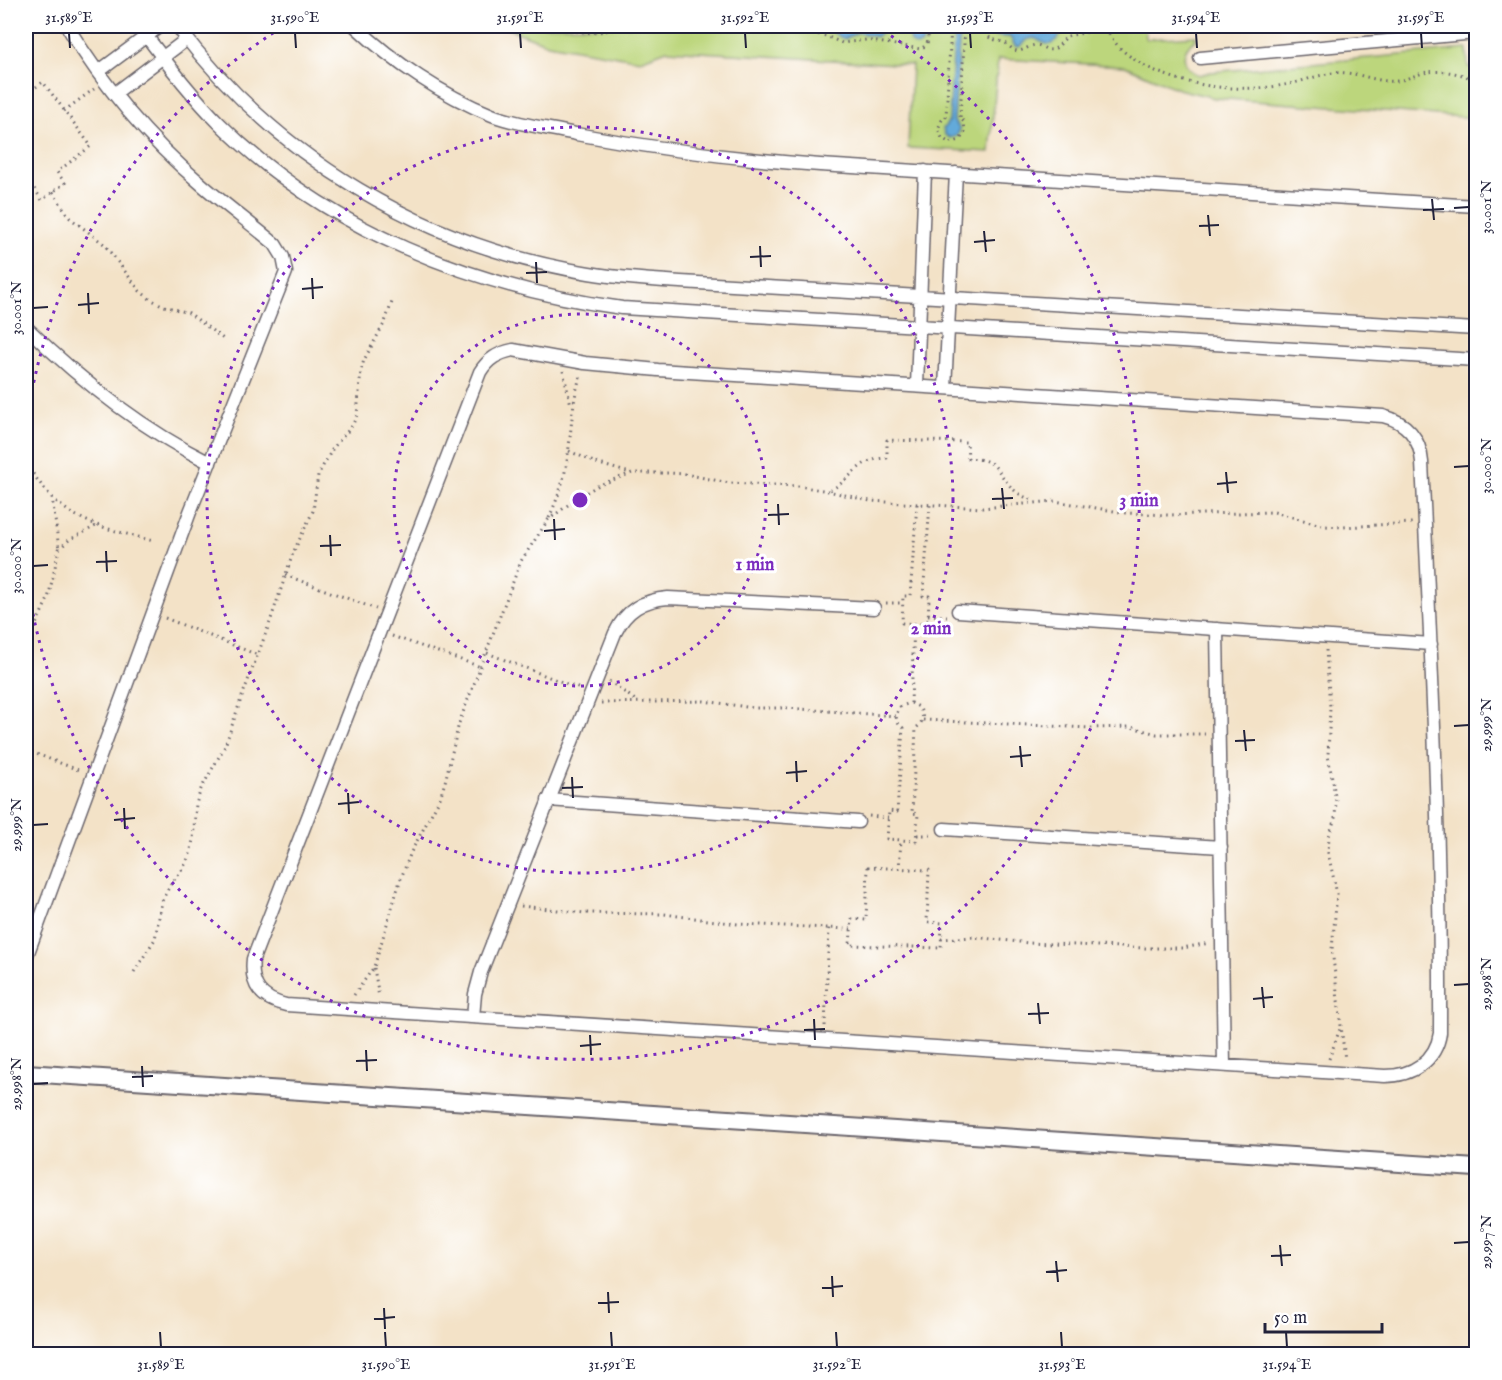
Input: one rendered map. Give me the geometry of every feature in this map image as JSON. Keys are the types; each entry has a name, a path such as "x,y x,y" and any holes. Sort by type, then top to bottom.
{"main road":[{"path":"26,1073 1476,1168"}],"street":[{"path":"26,958 210,463 284,280 285,264 280,249 275,244 200,183 144,129 101,77 67,26"},
{"path":"101,77 143,31 160,26"},
{"path":"177,26 225,84 252,111 311,159 384,204 444,232 551,265 623,278 1476,329"},
{"path":"355,26 413,71 465,102 493,115 605,139 714,156 777,162 1476,206"},
{"path":"143,31 178,78 221,124 299,190 366,230 437,261 511,285 622,308 1476,360"},
{"path":"1200,58 1476,33"},
{"path":"114,94 187,39"},
{"path":"917,386 926,171"},
{"path":"945,388 956,173"},
{"path":"26,327 81,376 118,405 180,448 210,463"},
{"path":"513,350 585,363 658,370 1383,416 1401,422 1414,435 1421,453 1431,644 1440,933 1439,1042 1428,1059 1413,1071 1395,1076 286,1005 267,999 255,984 252,968 254,959 480,372 498,354 513,350"},
{"path":"473,1017 475,994 481,972 598,674 624,617 639,605 658,598 874,608"},
{"path":"958,611 1431,644"},
{"path":"1217,629 1224,1066"},
{"path":"548,800 858,822"},
{"path":"944,829 1221,847"}],"path":[{"path":"559,26 592,33 634,27 688,30 738,26 774,29 803,26"},
{"path":"810,26 816,34 842,43 866,40 920,49 928,41 927,26"},
{"path":"951,26 946,117 938,129 942,138 951,142 960,140 965,132 964,122 960,118 965,26"},
{"path":"985,26 986,34 990,39 1019,51 1036,45 1053,49 1067,36 1111,26"},
{"path":"1105,29 1119,47 1140,62 1185,81 1211,87 1261,88 1335,72 1350,73 1382,81 1398,81 1425,73 1439,72 1475,79"},
{"path":"64,111 101,77"},
{"path":"26,94 43,82 91,146 57,172 65,183 42,200 26,177"},
{"path":"53,192 70,218 104,244 140,291 164,306 189,313 226,341"},
{"path":"134,972 154,939 162,901 190,854 196,804 201,789 225,746 285,575 313,511 318,475 333,448 352,426 357,416 364,360 385,322 392,303"},
{"path":"560,359 572,407"},
{"path":"548,520 561,489 572,407 585,363"},
{"path":"828,491 847,480 862,463 873,458 887,458 888,440 967,442 968,458 983,459 995,465 1012,488 1036,502"},
{"path":"568,450 596,463 632,473"},
{"path":"26,464 52,497 74,514 98,525 153,541"},
{"path":"26,645 48,599 59,549 52,497"},
{"path":"917,504 910,596 903,596 902,623 928,624 929,596 923,596 930,504"},
{"path":"59,549 69,540 98,525"},
{"path":"285,575 387,613"},
{"path":"153,614 258,655"},
{"path":"911,703 915,623"},
{"path":"380,631 481,667"},
{"path":"1325,636 1330,707 1328,755 1336,801 1328,853 1337,894 1332,949 1347,1073"},
{"path":"487,653 589,698 639,703 704,701 754,708 787,708 896,716"},
{"path":"598,674 639,703"},
{"path":"911,703 920,707 923,720 916,729 912,813 918,814 916,841 887,839 889,811 897,812 903,728 899,725 896,716 901,706 911,703"},
{"path":"923,720 1090,728 1131,727 1169,735 1219,734"},
{"path":"26,750 93,776"},
{"path":"899,869 901,840"},
{"path":"868,867 929,870 927,922 942,923 940,948 850,945 851,929 852,919 866,920 868,867"},
{"path":"507,905 585,913 664,914 738,924 851,929"},
{"path":"825,1040 829,928"},
{"path":"941,939 973,937 1050,944 1174,948 1222,940"},
{"path":"374,967 381,1011"},
{"path":"1324,1072 1341,1025"}],"green space":[{"path":"501,26 1145,26 1146,39 1196,36 1196,40 1187,48 1184,59 1189,68 1199,75 1211,72 1467,49 1468,67 1476,67 1476,118 1215,98 1178,89 1125,66 998,59 990,152 908,148 912,65 667,50 640,60 548,44"}],"water":[{"path":"813,26 884,26 884,30 876,37 858,32 845,39 826,28"},
{"path":"911,26 920,26 924,39 921,45 916,46 910,42"},
{"path":"955,26 960,26 954,121 960,129 957,136 950,138 945,135 943,129 949,121"},
{"path":"990,26 1036,26 1044,30 1052,26 1068,26 1052,44 1046,44 1034,38 1026,40 1019,47 1015,46 1010,37 994,36 990,32"}]}
